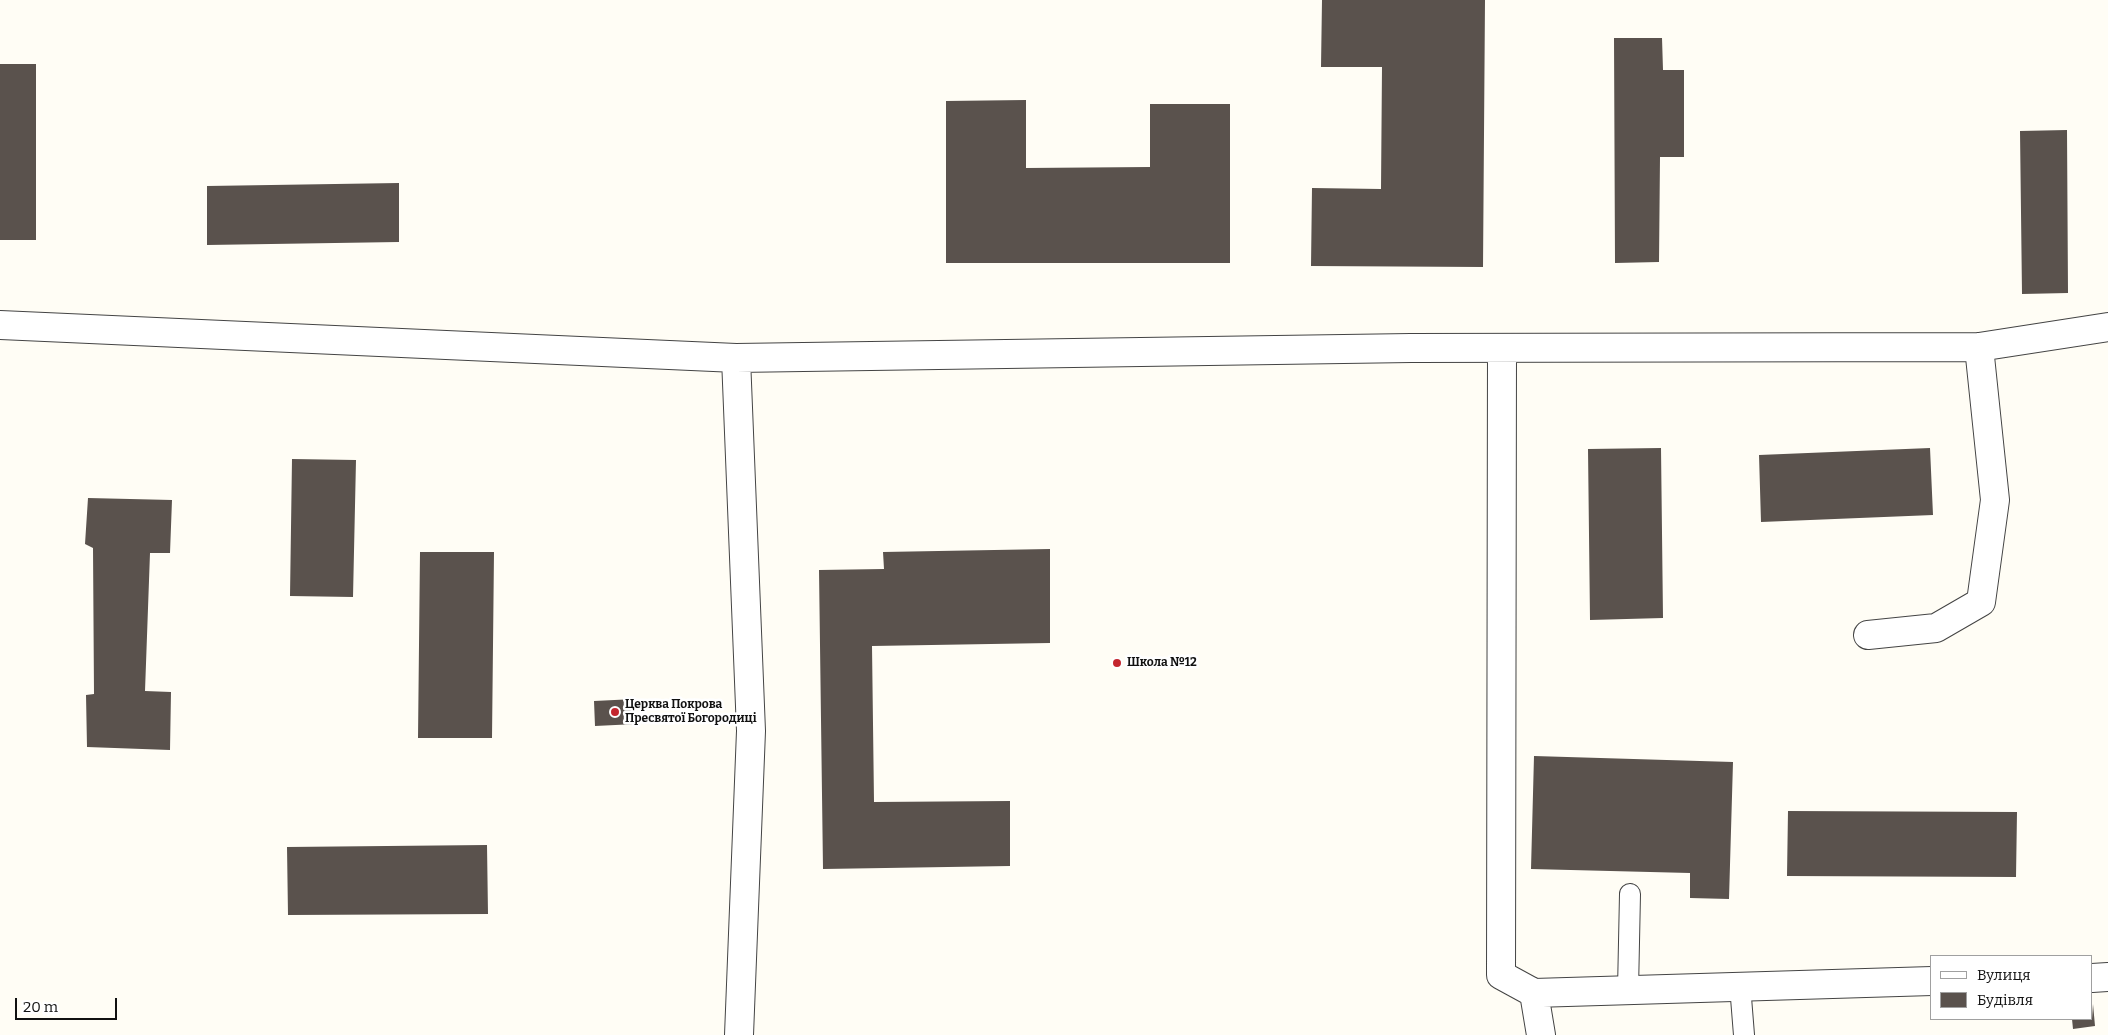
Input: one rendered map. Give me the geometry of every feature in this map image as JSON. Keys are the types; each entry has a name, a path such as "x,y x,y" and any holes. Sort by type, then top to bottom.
{"street":[{"path":"0,325 736,358 1502,348 1979,348 2108,328"},
{"path":"1502,348 1501,975 1534,993 1740,985 1930,981"},
{"path":"1868,635 1936,628 1981,602 1995,500 1979,348"},
{"path":"736,358 751,731 739,1035"},
{"path":"2093,978 2108,978"},
{"path":"1534,993 1541,1035"}],"lane":[{"path":"1628,990 1630,894"},
{"path":"1740,985 1744,1035"}],"building":[{"path":"1322,0 1485,0 1483,267 1311,266 1312,188 1381,189 1382,67 1321,67"},
{"path":"1614,38 1662,38 1663,70 1684,70 1684,157 1660,157 1659,262 1615,263"},
{"path":"0,64 36,64 36,240 0,240"},
{"path":"1026,100 1026,168 1150,167 1150,104 1230,104 1230,263 946,263 946,101"},
{"path":"2067,130 2068,293 2022,294 2020,131"},
{"path":"399,183 399,242 207,245 207,186"},
{"path":"1661,448 1663,618 1590,620 1588,449"},
{"path":"1930,448 1933,515 1761,522 1759,455"},
{"path":"292,459 356,460 353,597 290,596"},
{"path":"88,498 172,500 170,553 150,553 145,691 171,692 170,750 87,747 86,695 94,694 93,548 85,544"},
{"path":"1050,549 1050,643 872,646 874,802 1010,801 1010,866 823,869 819,570 884,569 883,552"},
{"path":"420,552 494,552 492,738 418,738"},
{"name":"Церква Покрова Пресвятої Богородиці","path":"635,699 636,724 595,726 594,701"},
{"path":"1534,756 1733,762 1729,899 1690,898 1690,873 1531,869"},
{"path":"1788,811 2017,812 2016,877 1787,876"},
{"path":"487,845 488,914 288,915 287,847"},
{"path":"2093,1004 2095,1026 2073,1029 2072,1020 2093,1020"}],"place":[{"name":"Школа №12","path":"1117,663"},
{"name":"Церква Покрова Пресвятої Богородиці","path":"615,712"}]}
